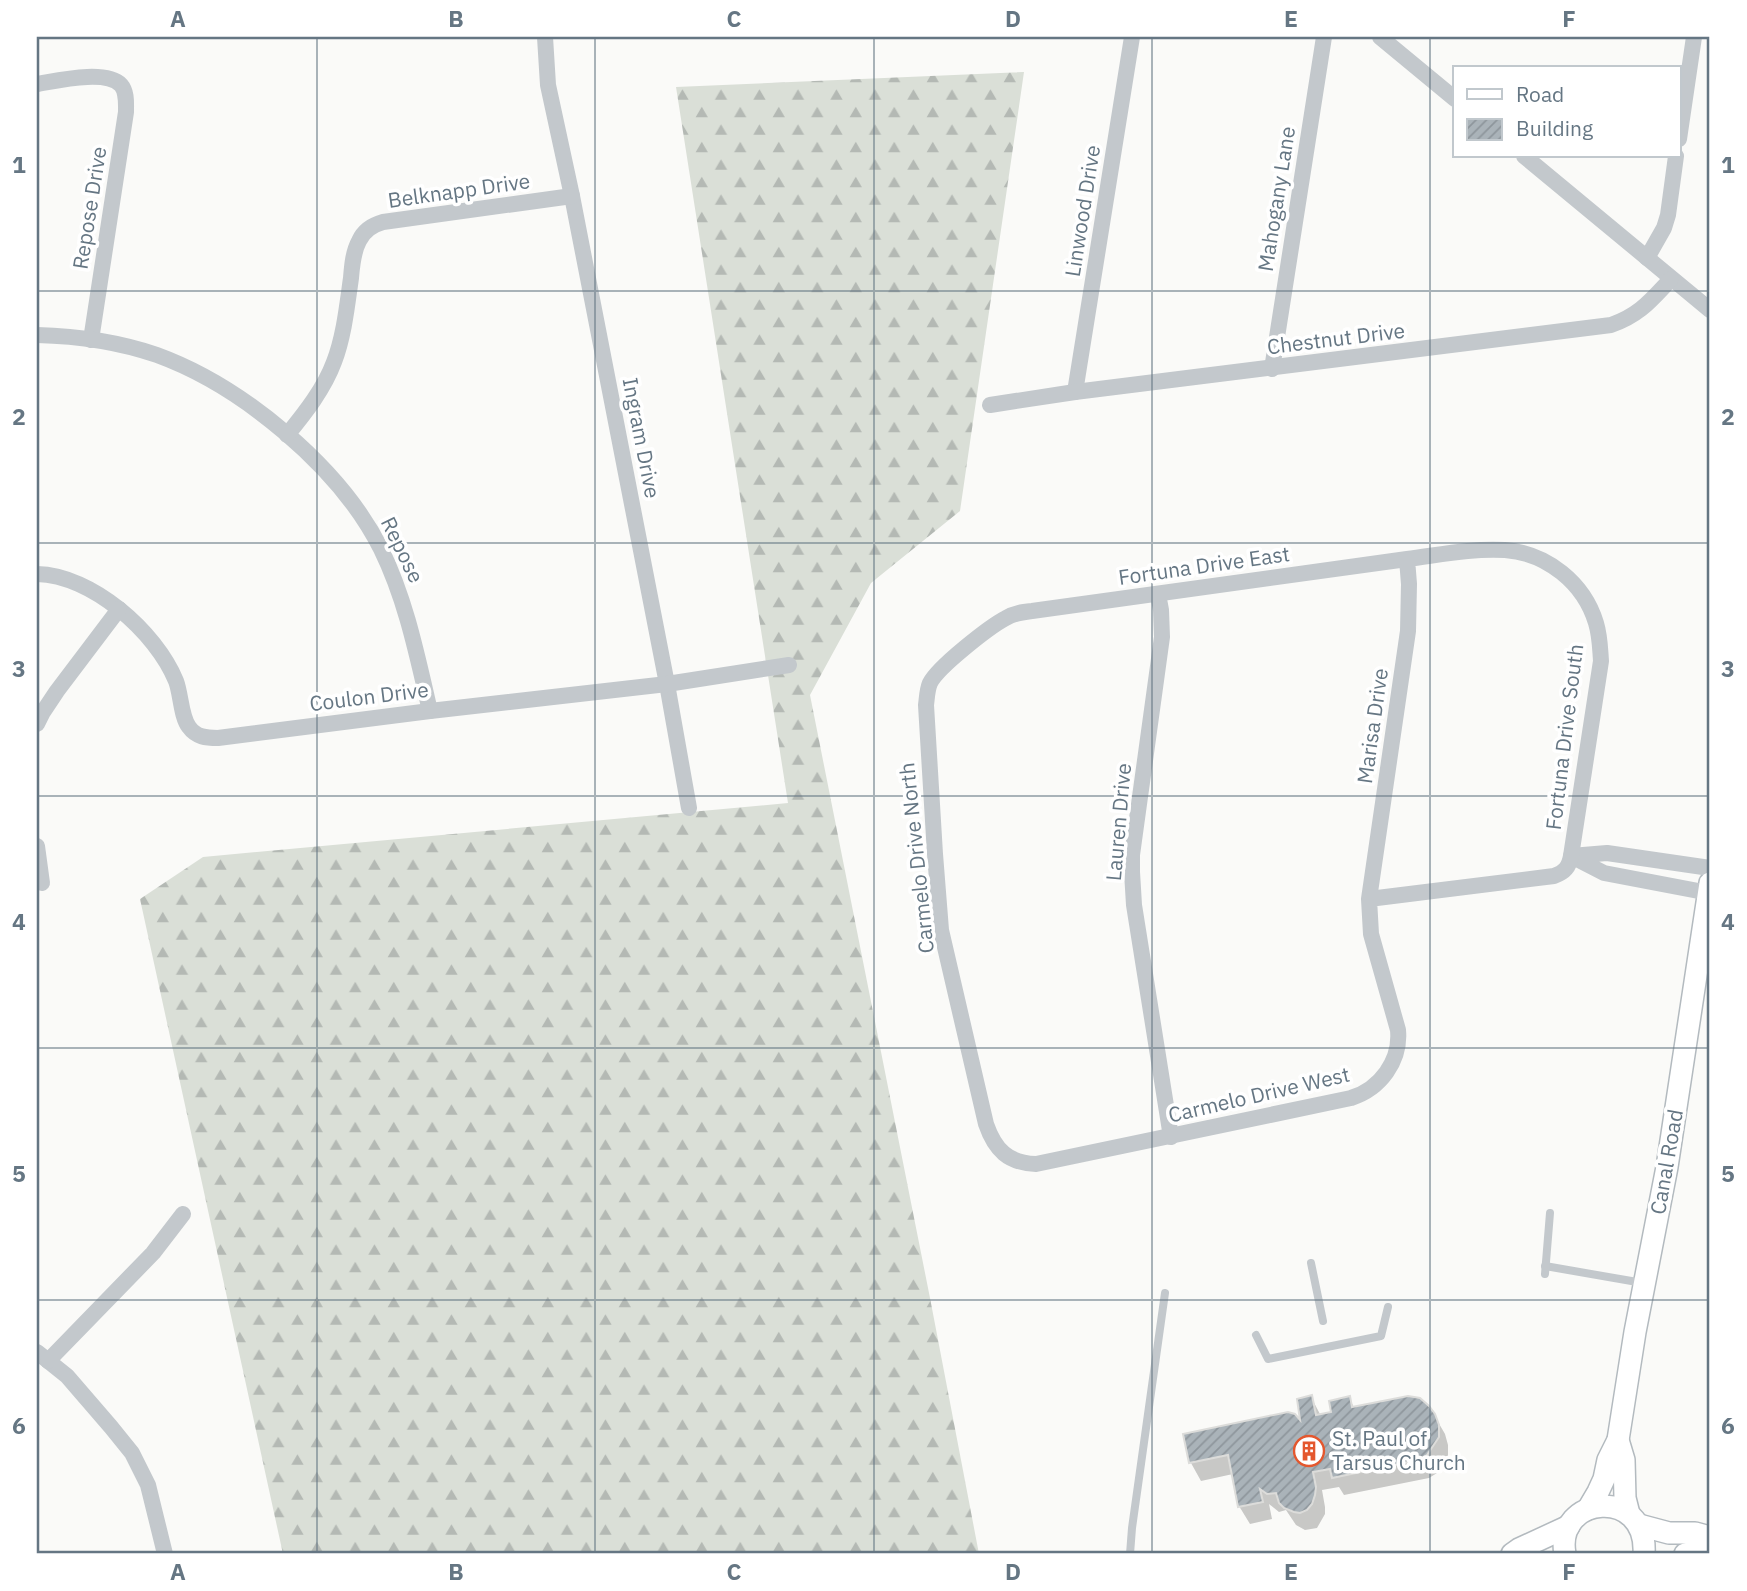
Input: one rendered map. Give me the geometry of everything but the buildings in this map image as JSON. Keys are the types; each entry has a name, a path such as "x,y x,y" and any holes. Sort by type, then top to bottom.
{"street":[{"name":"Ingram Drive","path":"545,37 547,76 689,808"},
{"name":"Linwood Drive","path":"1075,392 1132,37"},
{"name":"Mahogany Lane","path":"1272,369 1324,37"},
{"path":"1380,37 1453,97"},
{"path":"1680,132 1693,37"},
{"name":"Repose Drive","path":"37,84 93,77 112,79 120,83 126,99 91,340"},
{"path":"1526,158 1710,310"},
{"path":"1647,258 1664,228 1668,215 1676,158"},
{"name":"Belknapp Drive","path":"287,435 312,403 335,361 353,259 366,230 383,222 572,196"},
{"name":"Chestnut Drive","path":"990,405 1611,325 1634,316 1671,279"},
{"name":"Repose","path":"37,335 122,345 187,368 234,394 317,462 352,502 381,549 404,603 430,711"},
{"name":"Fortuna Drive East","path":"962,650 1015,614 1462,552"},
{"name":"Fortuna Drive South","path":"1462,552 1521,552 1549,563 1580,590 1595,620 1599,632 1601,661 1571,856"},
{"name":"Marisa Drive","path":"1369,900 1408,631 1407,559"},
{"name":"Coulon Drive","path":"37,574 62,578 87,589 119,609 146,634 161,652 176,681 187,724 203,738 667,684 789,665"},
{"name":"Lauren Drive","path":"1158,594 1162,637 1132,872 1171,1137"},
{"path":"37,724 57,691 119,609"},
{"name":"Carmelo Drive North","path":"962,650 930,683 926,705 934,854 944,942 986,1124 994,1143 1001,1151"},
{"path":"37,846 42,883"},
{"path":"1571,856 1607,853 1710,868"},
{"path":"1571,856 1604,873 1709,888"},
{"path":"1369,900 1554,876 1567,868 1571,856"},
{"name":"Canal Road","path":"1588,1509 1601,1486 1608,1460 1618,1440 1634,1332 1667,1167 1709,888"},
{"name":"Carmelo Drive West","path":"1001,1151 1018,1161 1036,1164 1351,1098 1367,1091 1382,1078 1394,1060 1398,1039 1371,934 1369,900"},
{"path":"165,1554 148,1485 132,1453 67,1376 43,1357 153,1253 183,1214"},
{"name":"Canal Road","path":"1618,1440 1624,1460 1625,1498 1644,1539 1644,1554"},
{"path":"1564,1554 1564,1538 1574,1519 1588,1509 1602,1506 1616,1507 1634,1520 1669,1532 1695,1533 1710,1537"},
{"path":"1512,1554 1569,1526"},
{"path":"1685,1554 1698,1551 1710,1543"}],"lane":[{"path":"1550,1213 1545,1270 1644,1283"},
{"path":"1311,1263 1323,1321"},
{"path":"1130,1554 1165,1293"},
{"path":"1256,1335 1268,1359 1381,1336 1388,1307"}],"green space":[{"path":"1024,72 960,511 871,583 810,695 979,1554 283,1554 140,899 203,857 788,803 676,87"}],"place":[{"name":"St. Paul of Tarsus Church","path":"1309,1451"}]}
